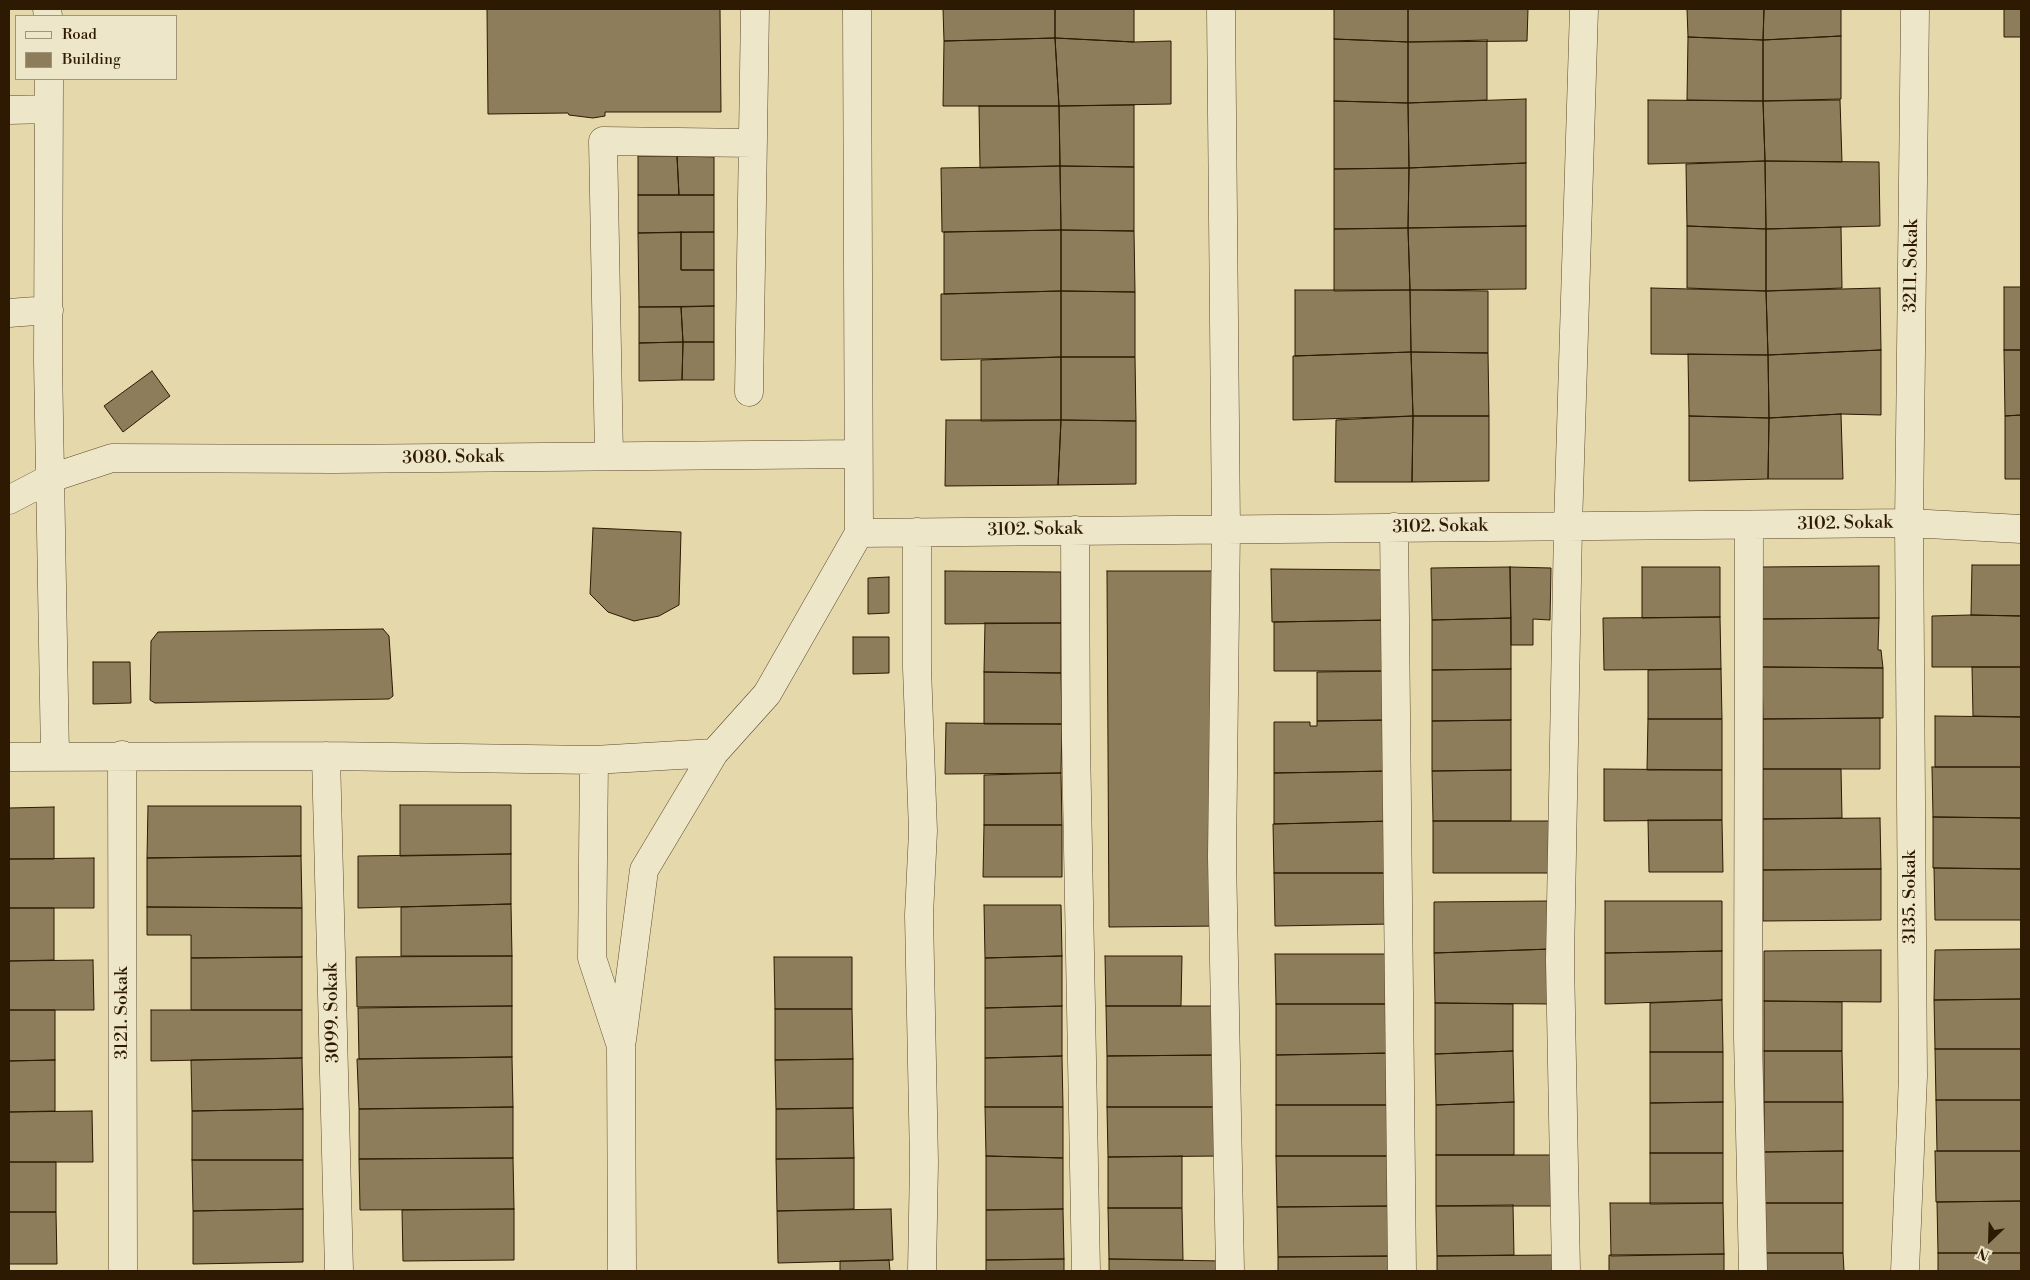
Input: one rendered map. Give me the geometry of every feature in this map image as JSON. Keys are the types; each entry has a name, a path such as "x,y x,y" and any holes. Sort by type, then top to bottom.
{"street":[{"path":"749,392 755,9"},
{"path":"622,1271 621,1046 644,870 714,753 767,694 859,533 857,9"},
{"path":"1221,9 1226,529 1222,857 1230,1271"},
{"path":"1566,1271 1560,960 1568,526 1584,9"},
{"name":"3211. Sokak","path":"1909,523 1915,9"},
{"path":"49,80 49,310 55,756"},
{"path":"9,110 50,109"},
{"path":"609,456 603,141 752,143"},
{"path":"9,312 49,310"},
{"name":"3080. Sokak","path":"9,500 51,478 112,458 334,459 858,454"},
{"name":"3102. Sokak","path":"859,533 1909,523 2021,529"},
{"name":"3135. Sokak","path":"1905,1271 1913,1076 1909,523"},
{"path":"1749,524 1748,1037 1753,1271"},
{"path":"1394,527 1402,1271"},
{"path":"1075,530 1076,753 1086,1271"},
{"path":"917,532 917,668 923,831 919,915 924,1162 922,1271"},
{"path":"9,757 122,755 326,756 594,760 714,753"},
{"name":"3121. Sokak","path":"122,755 123,1271"},
{"name":"3099. Sokak","path":"326,756 339,1271"},
{"path":"594,760 592,958 621,1046"}],"building":[{"path":"487,9 720,9 721,112 605,112 605,116 593,118 569,115 568,113 488,114"},
{"path":"943,9 1055,9 1055,38 944,41"},
{"path":"1055,9 1134,9 1134,42 1055,38"},
{"path":"1334,9 1408,9 1408,42 1334,39"},
{"path":"1408,9 1528,9 1527,41 1408,42"},
{"path":"1687,9 1764,9 1763,40 1688,37"},
{"path":"1764,9 1841,9 1841,36 1763,40"},
{"path":"2004,9 2021,9 2021,37 2004,37"},
{"path":"1841,36 1841,99 1763,101 1763,40"},
{"path":"1688,37 1763,40 1763,101 1687,100"},
{"path":"1055,38 1059,106 943,106 944,41"},
{"path":"1055,38 1134,42 1171,41 1171,104 1059,106"},
{"path":"1334,39 1408,42 1408,103 1334,101"},
{"path":"1487,40 1487,100 1408,103 1408,42"},
{"path":"1526,99 1526,163 1409,168 1408,103"},
{"path":"1648,100 1763,101 1765,161 1648,164"},
{"path":"1840,100 1842,162 1765,161 1763,101"},
{"path":"1334,101 1408,103 1409,168 1334,169"},
{"path":"1134,105 1134,167 1060,166 1059,106"},
{"path":"979,106 1059,106 1060,166 980,168"},
{"path":"638,156 677,156 679,195 638,195"},
{"path":"677,156 714,157 714,195 679,195"},
{"path":"1765,161 1879,162 1880,226 1766,229"},
{"path":"1765,161 1766,229 1687,226 1686,164"},
{"path":"1526,163 1526,226 1408,228 1409,168"},
{"path":"1060,166 1134,167 1134,231 1061,230"},
{"path":"1060,166 1061,230 942,232 941,168"},
{"path":"1409,168 1408,228 1334,229 1334,169"},
{"path":"638,195 714,195 714,232 638,233"},
{"path":"1526,226 1526,289 1410,290 1408,228"},
{"path":"1687,226 1766,229 1766,291 1687,288"},
{"path":"1841,227 1842,288 1766,291 1766,229"},
{"path":"1408,228 1410,290 1334,291 1334,229"},
{"path":"1061,230 1134,231 1135,292 1061,291"},
{"path":"1061,230 1061,291 944,294 944,232"},
{"path":"681,232 714,232 714,270 681,270"},
{"path":"681,232 681,270 714,270 714,306 639,307 638,233"},
{"path":"2004,287 2021,287 2021,350 2004,350"},
{"path":"1651,288 1766,291 1768,355 1651,354"},
{"path":"1880,288 1881,350 1768,355 1766,291"},
{"path":"1295,290 1410,290 1411,352 1295,356"},
{"path":"1410,290 1488,291 1488,353 1411,352"},
{"path":"1061,291 1135,292 1135,357 1061,357"},
{"path":"1061,291 1061,357 941,360 941,294"},
{"path":"714,306 714,342 683,342 681,307"},
{"path":"639,307 681,307 683,342 639,343"},
{"path":"683,342 714,342 714,380 682,380"},
{"path":"683,342 682,380 639,381 639,343"},
{"path":"1881,350 1881,415 1841,414 1769,418 1768,355"},
{"path":"2004,350 2021,350 2021,415 2005,416"},
{"path":"1411,352 1413,416 1293,420 1293,356"},
{"path":"1411,352 1488,353 1489,416 1413,416"},
{"path":"1688,354 1768,355 1769,418 1689,416"},
{"path":"1061,357 1135,357 1136,421 1061,420"},
{"path":"1061,357 1061,420 981,421 981,360"},
{"path":"152,371 170,396 123,432 104,406"},
{"path":"1841,414 1843,479 1768,479 1769,418"},
{"path":"2021,415 2021,479 2005,479 2005,416"},
{"path":"1413,416 1412,482 1335,482 1336,420"},
{"path":"1413,416 1489,416 1489,481 1412,482"},
{"path":"1689,416 1769,418 1768,479 1689,481"},
{"path":"946,420 1061,420 1058,485 945,486"},
{"path":"1061,420 1136,421 1136,484 1058,485"},
{"path":"593,528 681,532 679,605 659,616 634,621 608,612 590,594"},
{"path":"1972,565 2021,565 2021,616 1971,615"},
{"path":"1879,566 1879,618 1762,619 1762,567"},
{"path":"1510,567 1511,618 1432,620 1431,568"},
{"path":"1510,567 1551,568 1550,620 1533,619 1533,645 1511,645"},
{"path":"1642,567 1720,567 1720,617 1642,618"},
{"path":"1271,569 1389,570 1390,620 1272,622"},
{"path":"945,571 1061,572 1061,623 945,624"},
{"path":"1107,571 1217,571 1221,926 1109,927"},
{"path":"889,577 889,613 868,614 868,578"},
{"path":"1932,616 2021,616 2021,667 1932,667"},
{"path":"1720,617 1721,669 1604,670 1603,618"},
{"path":"1511,618 1511,669 1432,670 1432,620"},
{"path":"1879,618 1878,650 1881,650 1883,668 1762,667 1762,619"},
{"path":"1390,620 1390,671 1274,671 1274,622"},
{"path":"985,623 1061,623 1061,673 984,672"},
{"path":"383,629 389,636 393,696 389,699 155,703 150,700 151,641 158,632"},
{"path":"853,637 889,637 889,673 853,674"},
{"path":"93,662 130,662 131,703 93,704"},
{"path":"1762,667 1883,668 1883,718 1763,719"},
{"path":"1972,667 2021,667 2021,717 1973,716"},
{"path":"1511,669 1511,720 1432,721 1432,670"},
{"path":"1721,669 1722,719 1648,719 1648,670"},
{"path":"1390,671 1391,720 1317,721 1317,672"},
{"path":"984,672 1061,673 1062,724 984,724"},
{"path":"1935,716 2021,717 2021,767 1935,767"},
{"path":"1880,718 1880,769 1763,769 1763,719"},
{"path":"1648,719 1722,719 1722,770 1647,770"},
{"path":"1391,720 1391,771 1274,773 1274,722 1310,722 1310,726 1317,726 1317,721"},
{"path":"1511,720 1511,770 1432,771 1432,721"},
{"path":"946,723 1062,724 1061,773 945,774"},
{"path":"1932,767 2021,767 2021,818 1933,817"},
{"path":"1604,769 1722,770 1722,820 1604,821"},
{"path":"1763,769 1841,769 1842,818 1763,819"},
{"path":"1511,770 1511,821 1433,821 1432,771"},
{"path":"1391,771 1392,821 1274,824 1274,773"},
{"path":"1061,773 1062,825 984,825 984,775"},
{"path":"400,805 511,805 511,854 400,856"},
{"path":"148,806 301,806 301,856 147,858"},
{"path":"54,807 54,859 9,859 9,808"},
{"path":"1933,817 2021,818 2021,869 1933,868"},
{"path":"1880,818 1881,869 1763,870 1763,819"},
{"path":"1648,820 1722,820 1723,872 1649,872"},
{"path":"1392,821 1392,873 1274,873 1273,824"},
{"path":"1433,821 1552,821 1552,873 1433,873"},
{"path":"984,825 1062,825 1062,877 983,877"},
{"path":"511,854 511,904 358,908 358,856"},
{"path":"301,856 302,908 147,907 147,858"},
{"path":"94,858 94,908 9,908 9,859"},
{"path":"1934,868 2021,869 2021,920 1935,920"},
{"path":"1881,869 1881,920 1763,921 1763,870"},
{"path":"1274,873 1392,873 1392,924 1275,926"},
{"path":"1552,901 1552,949 1434,953 1434,902"},
{"path":"1605,901 1722,901 1722,951 1605,953"},
{"path":"511,904 512,956 401,956 401,907"},
{"path":"984,905 1061,905 1062,956 985,958"},
{"path":"147,907 302,908 302,957 191,958 191,935 147,935"},
{"path":"9,908 54,908 54,960 9,961"},
{"path":"1552,949 1552,1004 1435,1003 1434,953"},
{"path":"2021,949 2021,999 1934,1000 1935,950"},
{"path":"1881,950 1881,1002 1764,1001 1764,951"},
{"path":"1722,951 1722,1000 1605,1004 1605,953"},
{"path":"1275,954 1393,954 1393,1004 1276,1004"},
{"path":"512,956 512,1006 357,1007 356,957"},
{"path":"1062,956 1062,1006 985,1008 985,958"},
{"path":"1105,956 1182,956 1181,1006 1106,1006"},
{"path":"302,957 302,1010 191,1010 191,958"},
{"path":"774,957 852,957 852,1009 775,1009"},
{"path":"93,960 94,1010 9,1010 9,961"},
{"path":"2021,999 2021,1049 1935,1049 1934,1000"},
{"path":"1722,1000 1723,1052 1650,1052 1650,1003"},
{"path":"1764,1001 1842,1002 1842,1051 1764,1051"},
{"path":"1435,1003 1513,1004 1513,1051 1435,1054"},
{"path":"1276,1004 1393,1004 1393,1053 1276,1055"},
{"path":"512,1006 512,1057 359,1059 358,1008"},
{"path":"1062,1006 1062,1056 985,1058 985,1008"},
{"path":"1106,1006 1220,1006 1220,1055 1107,1056"},
{"path":"775,1009 852,1009 853,1059 775,1060"},
{"path":"9,1010 55,1010 55,1060 9,1061"},
{"path":"151,1010 302,1010 302,1058 151,1061"},
{"path":"1935,1049 2021,1049 2021,1100 1936,1100"},
{"path":"1513,1051 1514,1102 1436,1105 1435,1054"},
{"path":"1764,1051 1842,1051 1843,1102 1764,1102"},
{"path":"1650,1052 1723,1052 1723,1102 1650,1103"},
{"path":"1393,1053 1393,1105 1276,1105 1276,1055"},
{"path":"1220,1055 1220,1107 1107,1107 1107,1056"},
{"path":"1062,1056 1063,1107 985,1107 985,1058"},
{"path":"512,1057 513,1107 359,1109 357,1059"},
{"path":"302,1058 303,1109 192,1111 191,1060"},
{"path":"853,1059 853,1108 776,1109 775,1060"},
{"path":"55,1060 55,1111 9,1112 9,1061"},
{"path":"1936,1100 2021,1100 2021,1151 1937,1151"},
{"path":"1514,1102 1514,1155 1436,1155 1436,1105"},
{"path":"1723,1102 1723,1153 1650,1153 1650,1103"},
{"path":"1764,1102 1843,1102 1843,1151 1764,1152"},
{"path":"1276,1105 1393,1105 1394,1156 1276,1156"},
{"path":"513,1107 513,1158 359,1159 359,1109"},
{"path":"985,1107 1063,1107 1063,1158 986,1156"},
{"path":"1107,1107 1220,1107 1220,1156 1108,1157"},
{"path":"853,1108 854,1158 776,1159 776,1109"},
{"path":"303,1109 303,1160 192,1160 192,1111"},
{"path":"92,1111 93,1162 9,1162 9,1112"},
{"path":"1843,1151 1843,1203 1765,1203 1764,1152"},
{"path":"1935,1151 2021,1151 2021,1201 1936,1202"},
{"path":"1650,1153 1723,1153 1723,1203 1650,1204"},
{"path":"1436,1155 1554,1155 1553,1206 1436,1206"},
{"path":"986,1156 1063,1158 1063,1209 986,1210"},
{"path":"1182,1156 1182,1208 1108,1208 1108,1157"},
{"path":"1276,1156 1394,1156 1394,1206 1277,1207"},
{"path":"513,1158 514,1209 360,1210 359,1159"},
{"path":"854,1158 854,1209 777,1211 776,1159"},
{"path":"192,1160 303,1160 303,1209 193,1211"},
{"path":"9,1162 56,1162 56,1212 9,1212"},
{"path":"2021,1201 2021,1253 1938,1253 1937,1202"},
{"path":"1610,1203 1723,1203 1724,1254 1611,1256"},
{"path":"1765,1203 1843,1203 1843,1253 1765,1253"},
{"path":"1513,1205 1514,1255 1437,1256 1436,1206"},
{"path":"1394,1206 1394,1256 1278,1257 1277,1207"},
{"path":"1108,1208 1182,1208 1183,1260 1109,1259"},
{"path":"303,1209 303,1262 193,1264 193,1211"},
{"path":"514,1209 514,1260 403,1261 402,1210"},
{"path":"891,1209 893,1260 778,1263 777,1211"},
{"path":"1063,1209 1064,1259 986,1260 986,1210"},
{"path":"9,1212 56,1212 57,1264 9,1264"},
{"path":"1765,1253 1843,1253 1844,1271 1765,1271"},
{"path":"1938,1253 2021,1253 2021,1271 1938,1271"},
{"path":"1724,1254 1724,1271 1609,1271 1609,1255"},
{"path":"1554,1255 1554,1271 1437,1271 1437,1256"},
{"path":"1394,1256 1394,1271 1278,1271 1278,1257"},
{"path":"1064,1259 1064,1271 986,1271 986,1260"},
{"path":"1109,1259 1222,1261 1222,1271 1109,1271"},
{"path":"889,1260 890,1271 840,1271 840,1261"}]}
